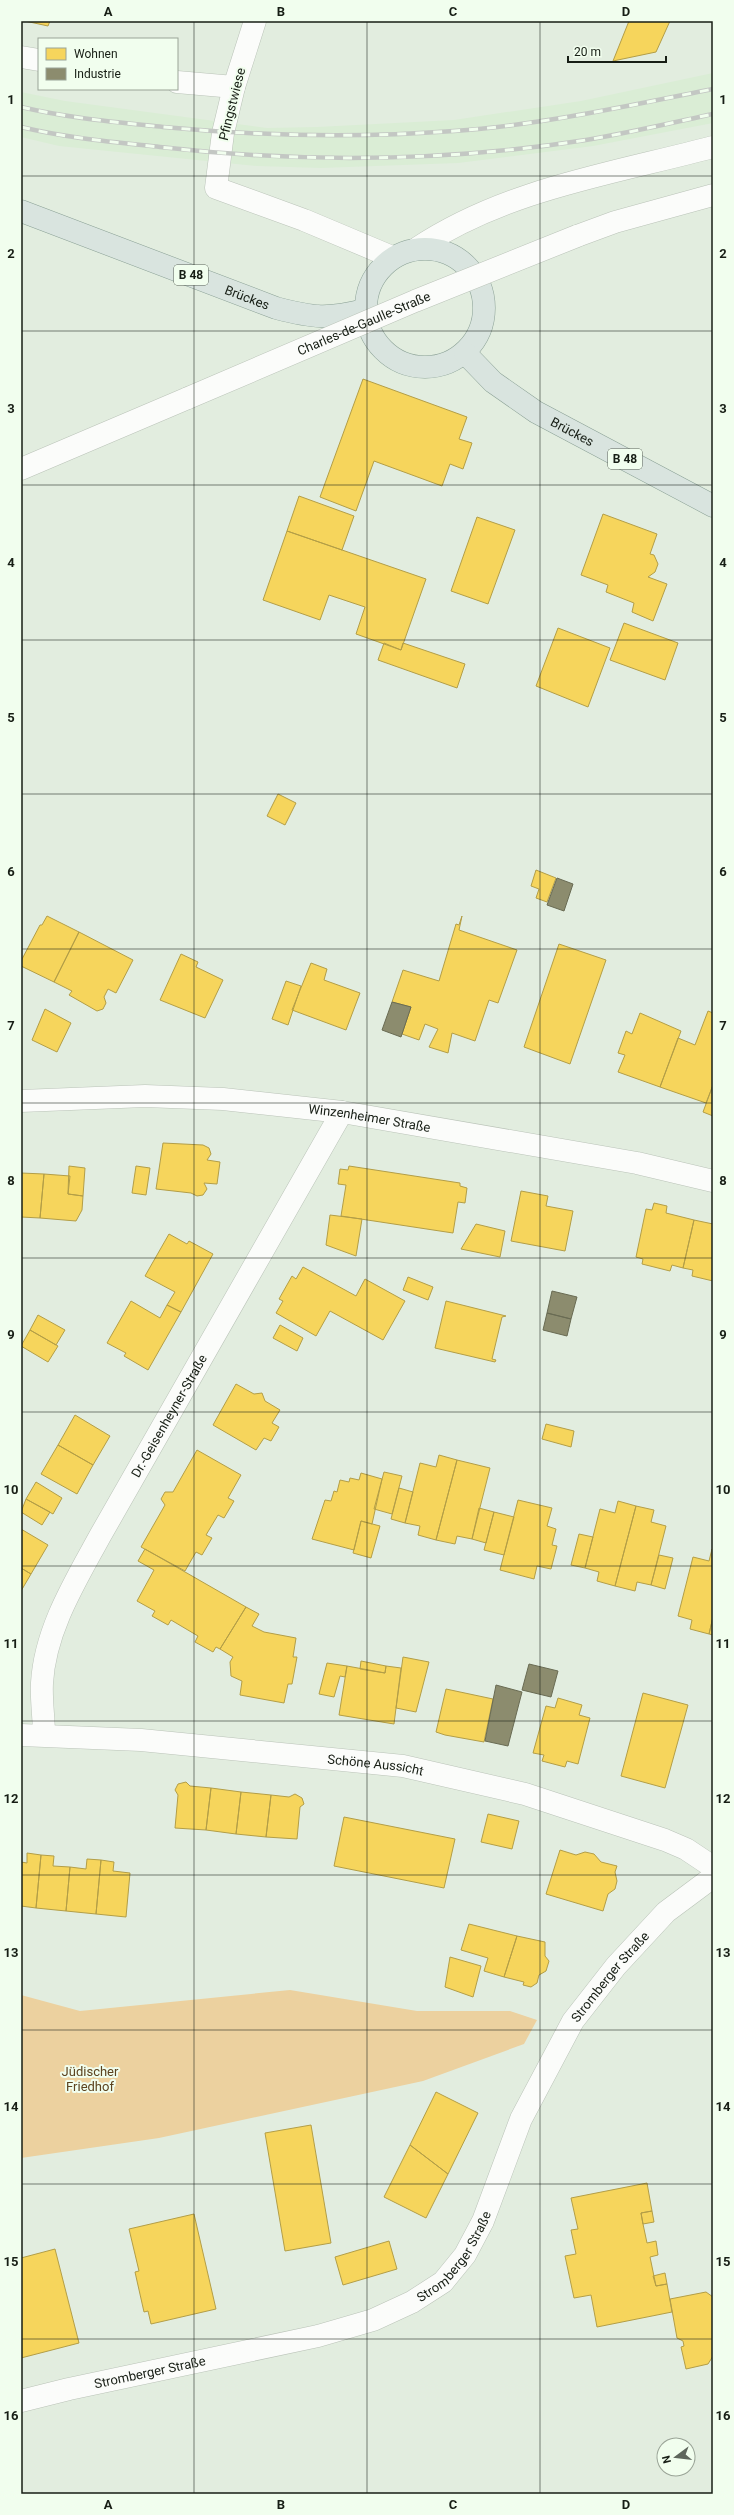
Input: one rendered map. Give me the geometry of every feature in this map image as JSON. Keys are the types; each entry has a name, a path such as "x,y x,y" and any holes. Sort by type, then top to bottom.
{"main road":[{"name":"Brückes","path":"21,211 276,308 311,317 333,317 365,310"},
{"path":"416,249 435,249 453,255 468,267 479,282 484,301 483,320 477,338 464,353 448,363 430,368 404,364 393,358 378,346 369,329 365,310 371,280 380,268 392,257 416,249"},
{"name":"Brückes","path":"464,353 493,382 520,403 713,506"}],"street":[{"name":"Pfingstwiese","path":"255,21 234,87 223,133 216,188 304,220 392,257"},
{"path":"21,57 38,60"},
{"path":"178,82 234,87"},
{"path":"416,249 450,226 515,199 713,147"},
{"name":"Charles-de-Gaulle-Straße","path":"21,469 578,236 616,222 713,194"},
{"name":"Winzenheimer Straße","path":"21,1101 145,1096 223,1098 342,1112 637,1163 713,1181"},
{"name":"Dr.-Geisenheyner-Straße","path":"44,1735 42,1683 50,1641 65,1601 100,1536 342,1112"},
{"name":"Schöne Aussicht","path":"21,1736 44,1735 197,1745 403,1766 525,1794 665,1840 686,1849 713,1867"},
{"name":"Stromberger Straße","path":"21,2402 69,2389 318,2336 372,2320 412,2302 443,2282 465,2255 483,2221 521,2119 574,2021 616,1966 666,1912 713,1877"}],"shaded area":[{"path":"713,73 713,123 593,146 458,163 321,168 257,166 59,146 21,137 21,92 65,101 267,128 317,127 454,120 581,101"}],"green space":[{"name":"Jüdischer Friedhof","path":"290,1990 417,2011 510,2011 537,2020 524,2044 423,2081 159,2138 21,2158 21,1995 80,2011"}],"building: Wohnen":[{"path":"25,21 50,21 48,26"},
{"path":"629,21 670,21 656,52 613,61"},
{"path":"363,379 467,417 459,439 472,443 463,469 450,464 442,486 374,461 356,511 320,497"},
{"path":"299,496 354,516 342,550 287,531"},
{"path":"603,514 657,534 650,554 654,555 658,564 655,572 648,577 667,584 653,621 632,612 634,603 606,592 608,585 581,575"},
{"path":"477,517 515,530 488,604 451,591"},
{"path":"287,531 426,579 401,650 356,634 365,607 329,595 320,620 263,600"},
{"path":"624,623 678,643 665,680 610,660"},
{"path":"558,628 610,648 588,707 536,686"},
{"path":"384,643 401,650 403,643 465,664 457,688 378,660"},
{"path":"278,794 296,803 285,825 267,816"},
{"path":"536,870 556,878 547,902 536,898 539,889 531,886"},
{"path":"47,916 79,932 54,982 21,966 21,961 40,925 42,925"},
{"path":"462,916 459,930 517,950 498,1003 489,1000 475,1041 452,1033 448,1053 429,1047 438,1029 425,1024 419,1040 402,1034 411,1007 392,1002 403,970 439,981 456,924 459,925"},
{"path":"79,932 133,960 116,993 108,989 104,997 106,1003 103,1009 97,1011 69,995 72,991 54,982"},
{"path":"559,944 606,960 570,1064 524,1047"},
{"path":"181,954 198,962 196,967 223,980 205,1018 160,1000"},
{"path":"311,963 327,969 324,980 360,993 346,1030 292,1010"},
{"path":"286,981 301,986 288,1025 272,1019"},
{"path":"45,1009 71,1023 57,1052 32,1040"},
{"path":"708,1011 713,1013 713,1085 706,1103 660,1087 678,1038 695,1045"},
{"path":"640,1013 681,1031 660,1087 618,1072 625,1055 618,1053 626,1031 632,1034"},
{"path":"713,1085 713,1116 703,1112"},
{"path":"163,1143 203,1145 209,1148 211,1154 207,1160 220,1162 217,1184 204,1183 207,1189 203,1195 197,1196 191,1193 156,1189"},
{"path":"69,1166 85,1168 83,1196 68,1194"},
{"path":"136,1166 150,1168 146,1195 132,1193"},
{"path":"349,1166 460,1183 460,1186 467,1188 465,1203 458,1202 453,1233 341,1216 346,1185 338,1184 340,1169 348,1170"},
{"path":"21,1173 44,1174 40,1218 21,1217"},
{"path":"44,1174 70,1176 68,1194 83,1196 82,1210 76,1221 40,1218"},
{"path":"521,1191 548,1196 546,1206 573,1211 565,1251 511,1241"},
{"path":"654,1203 667,1206 666,1213 694,1220 683,1268 672,1265 670,1271 642,1264 643,1259 636,1257 646,1209 652,1210"},
{"path":"330,1215 362,1219 356,1256 326,1245"},
{"path":"694,1220 713,1224 713,1281 692,1276 693,1270 683,1268"},
{"path":"476,1224 505,1231 500,1257 461,1249"},
{"path":"169,1234 187,1244 189,1241 213,1254 181,1312 167,1305 175,1292 145,1276"},
{"path":"303,1267 356,1296 365,1279 405,1301 383,1340 330,1311 316,1336 276,1313 283,1301 279,1299 292,1276 296,1279"},
{"path":"408,1277 433,1287 428,1300 403,1290"},
{"path":"131,1301 160,1318 167,1305 181,1312 148,1370 124,1356 126,1353 107,1343"},
{"path":"446,1301 506,1316 502,1317 492,1359 496,1360 495,1362 435,1348"},
{"path":"38,1315 65,1330 56,1345 30,1330"},
{"path":"280,1325 303,1338 297,1351 273,1338"},
{"path":"30,1330 58,1346 48,1362 21,1346"},
{"path":"236,1384 254,1394 262,1393 265,1401 280,1410 272,1423 279,1427 271,1441 264,1438 256,1450 213,1425"},
{"path":"75,1415 110,1436 93,1465 58,1445"},
{"path":"546,1424 574,1431 571,1447 542,1439"},
{"path":"58,1445 93,1465 77,1494 41,1474"},
{"path":"197,1450 241,1475 228,1498 234,1501 224,1518 218,1515 206,1535 212,1538 202,1555 196,1552 185,1571 141,1547 165,1505 161,1499 165,1492 173,1492"},
{"path":"439,1455 457,1460 436,1540 418,1535 420,1526 405,1523 420,1463 436,1467"},
{"path":"457,1460 490,1468 472,1539 457,1536 455,1544 436,1540"},
{"path":"384,1472 402,1476 392,1514 374,1509"},
{"path":"361,1473 382,1479 372,1524 361,1521 354,1550 312,1539 325,1500 331,1501 334,1491 337,1492 340,1480 349,1482 350,1478 359,1480"},
{"path":"36,1482 62,1498 53,1514 26,1499"},
{"path":"399,1488 413,1492 405,1523 391,1519"},
{"path":"26,1499 50,1512 42,1525 21,1512"},
{"path":"518,1500 552,1508 547,1526 556,1529 552,1545 557,1546 551,1569 537,1566 534,1579 500,1570"},
{"path":"618,1501 636,1506 615,1586 597,1581 599,1572 585,1568 600,1509 615,1513"},
{"path":"636,1506 654,1510 651,1522 666,1526 651,1585 637,1582 635,1591 615,1586"},
{"path":"479,1508 494,1512 486,1543 472,1539"},
{"path":"494,1512 514,1517 504,1555 484,1550"},
{"path":"361,1521 380,1526 371,1558 353,1553"},
{"path":"21,1529 48,1545 31,1574 21,1568"},
{"path":"579,1534 593,1537 585,1568 571,1565"},
{"path":"145,1549 246,1607 220,1649 216,1647 213,1652 195,1642 198,1636 171,1620 168,1625 152,1616 155,1611 137,1601 154,1570 138,1561"},
{"path":"712,1549 713,1617 709,1634 690,1629 692,1620 678,1616 693,1557 709,1561"},
{"path":"659,1555 673,1558 665,1589 651,1585"},
{"path":"21,1568 31,1574 21,1591"},
{"path":"246,1607 259,1614 252,1626 264,1632 296,1638 293,1657 297,1657 292,1684 288,1684 284,1703 240,1695 242,1681 231,1676 230,1662 233,1657 220,1649"},
{"path":"713,1617 713,1635 709,1634"},
{"path":"403,1657 429,1662 416,1712 396,1708"},
{"path":"361,1661 386,1666 385,1673 360,1669"},
{"path":"327,1663 347,1666 345,1677 340,1676 334,1697 319,1694"},
{"path":"347,1666 385,1673 386,1666 401,1668 394,1724 339,1715"},
{"path":"446,1689 493,1699 484,1742 436,1732"},
{"path":"643,1693 688,1705 665,1788 621,1776"},
{"path":"558,1698 582,1705 579,1715 590,1718 578,1764 567,1761 565,1767 542,1761 544,1755 533,1753 546,1706 555,1708"},
{"path":"186,1782 190,1786 211,1788 206,1830 175,1828 178,1795 175,1790 178,1784"},
{"path":"211,1788 241,1792 236,1834 206,1830"},
{"path":"241,1792 271,1795 266,1837 236,1834"},
{"path":"295,1794 302,1798 304,1804 300,1807 297,1839 266,1837 271,1795 289,1797"},
{"path":"488,1814 519,1821 512,1849 481,1842"},
{"path":"344,1817 455,1839 444,1888 334,1866"},
{"path":"560,1850 576,1855 585,1852 594,1854 601,1862 617,1866 615,1872 617,1881 615,1889 608,1894 603,1911 546,1894"},
{"path":"27,1853 41,1855 36,1908 21,1906 21,1862 27,1863"},
{"path":"41,1855 54,1856 53,1866 70,1867 66,1911 36,1908"},
{"path":"87,1859 101,1860 96,1914 66,1911 70,1867 86,1869"},
{"path":"101,1860 114,1862 113,1871 130,1873 126,1917 96,1914"},
{"path":"469,1924 517,1936 504,1977 484,1971 488,1958 461,1950"},
{"path":"517,1936 545,1942 545,1956 549,1961 546,1971 539,1975 537,1983 531,1987 523,1985 524,1982 504,1977"},
{"path":"450,1957 481,1966 473,1997 445,1987"},
{"path":"436,2092 478,2113 448,2174 410,2145"},
{"path":"311,2125 331,2243 285,2251 265,2133"},
{"path":"410,2145 448,2174 426,2218 384,2197"},
{"path":"647,2183 652,2211 641,2213 643,2224 647,2243 656,2241 658,2255 650,2257 656,2286 667,2284 672,2312 597,2327 591,2295 574,2298 565,2256 576,2254 571,2230 578,2229 571,2198"},
{"path":"652,2211 654,2222 643,2224 641,2213"},
{"path":"194,2214 216,2309 151,2324 148,2311 144,2312 135,2272 139,2271 129,2229"},
{"path":"389,2241 397,2269 343,2285 335,2257"},
{"path":"55,2249 79,2343 21,2358 21,2258"},
{"path":"665,2273 667,2284 656,2286 653,2276"},
{"path":"706,2292 713,2297 713,2356 708,2364 686,2369 681,2347 684,2346 683,2341 677,2338 670,2299"}],"building: Industrie":[{"path":"557,878 573,884 564,911 547,905"},
{"path":"392,1002 411,1007 401,1037 382,1030"},
{"path":"552,1291 577,1297 571,1319 547,1313"},
{"path":"547,1313 571,1319 567,1336 543,1330"},
{"path":"529,1664 558,1671 551,1697 522,1690"},
{"path":"496,1685 522,1692 508,1746 485,1741"}],"railway":[{"path":"21,107 92,119 199,130 308,135 381,135 454,131 552,120 713,89"},
{"path":"21,127 90,139 213,152 266,156 373,158 480,153 533,147 586,140 713,114"}]}
